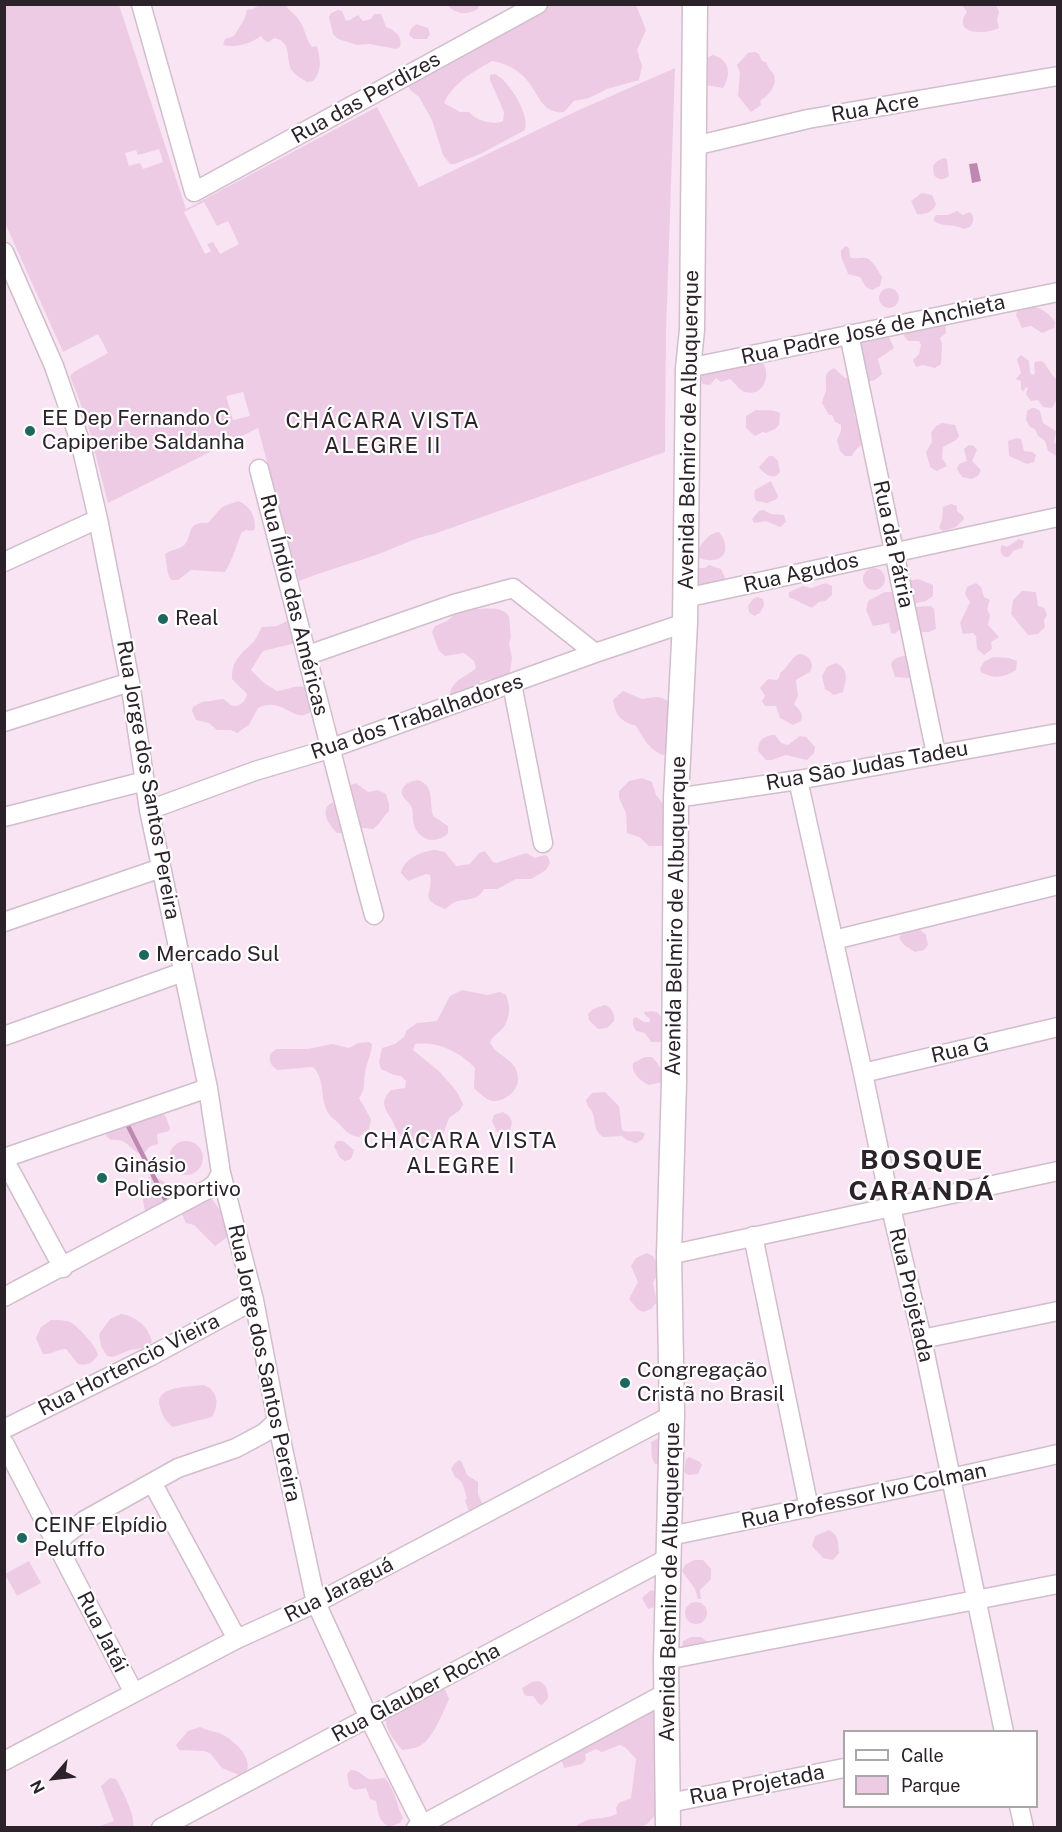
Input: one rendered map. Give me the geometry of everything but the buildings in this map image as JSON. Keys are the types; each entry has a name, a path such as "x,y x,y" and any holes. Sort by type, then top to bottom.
{"main road":[{"name":"Avenida Belmiro de Albuquerque","path":"666,1820 666,1660 672,1415 669,1255 674,1082 676,798 685,623 688,368 692,330 694,4"}],"street":[{"name":"Rua das Perdizes","path":"141,4 194,192 538,4"},
{"name":"Rua Acre","path":"694,146 808,120 1058,76"},
{"name":"Rua Jorge dos Santos Pereira","path":"4,252 12,287 54,366 80,441 130,682 149,810 208,1088 221,1173 254,1300 316,1603 421,1826"},
{"name":"Rua Padre José de Anchieta","path":"688,368 1058,292"},
{"name":"Rua da Pátria","path":"849,334 936,754"},
{"name":"Rua Índio das Américas","path":"259,469 308,655 329,749 374,915"},
{"name":"Rua Agudos","path":"685,598 1058,517"},
{"path":"4,562 98,519"},
{"path":"308,655 454,604 513,588 595,653"},
{"name":"Rua dos Trabalhadores","path":"149,810 255,771 329,749 685,623"},
{"path":"4,722 130,682"},
{"path":"512,684 543,843"},
{"name":"Rua São Judas Tadeu","path":"676,798 798,780 1058,733"},
{"name":"Rua Projetada","path":"798,780 891,1208 922,1339 1004,1730"},
{"path":"4,817 145,781"},
{"path":"4,922 160,868"},
{"path":"834,940 1058,885"},
{"path":"4,1036 183,972"},
{"name":"Rua G","path":"863,1073 1058,1027"},
{"path":"63,1268 4,1158 208,1088"},
{"path":"669,1255 1058,1170"},
{"path":"4,1297 63,1268 208,1189 221,1173"},
{"path":"753,1236 809,1508"},
{"name":"Rua Hortencio Vieira","path":"4,1429 151,1356 254,1300"},
{"path":"922,1339 1058,1311"},
{"name":"Rua Jaraguá","path":"4,1761 237,1639 316,1603 672,1415"},
{"path":"57,1545 65,1535 85,1520 178,1468 236,1448 264,1433 277,1421"},
{"name":"Rua Jatái","path":"4,1443 134,1693"},
{"name":"Rua Professor Ivo Colman","path":"670,1546 809,1508 1058,1454"},
{"path":"153,1484 237,1639"},
{"name":"Rua Glauber Rocha","path":"161,1827 369,1718 670,1546"},
{"path":"666,1660 1058,1584"},
{"path":"421,1826 666,1693"},
{"name":"Rua Projetada","path":"666,1820 843,1768"},
{"path":"1019,1808 1024,1827"}],"green space":[{"path":"5,5 119,5 186,209 377,107 419,187 579,110 675,68 666,331 665,452 299,581 258,428 108,503 86,418 70,376 108,353 98,334 63,352 5,223","holes":["159,149 163,162 143,169 140,163 129,166 125,153 136,150 138,155","204,202 217,226 228,221 239,244 220,254 213,242 207,244 211,251 205,254 184,212","243,392 250,416 233,420 226,396"]},
{"path":"259,5 286,5 303,27 312,47 317,46 319,69 313,81 307,82 292,71 286,46 281,40 274,38 269,42 261,36 243,45 223,45 225,39 234,36 247,10"},
{"path":"447,5 478,5 479,8 462,13"},
{"path":"543,5 636,5 646,30 637,50 642,66 639,80 574,101 564,112 557,112 550,110 541,102 519,72 492,61 459,83 444,103 460,112 469,112 485,121 495,123 503,121 504,112 490,80 490,75 495,74 506,83 517,99 524,116 525,130 482,153 450,164 443,155 432,120 419,97 410,90 408,85"},
{"path":"962,5 996,5 999,12 997,20 999,28 983,32 966,29 963,20 967,12"},
{"path":"342,11 346,21 358,15 363,21 371,19 374,14 381,14 386,27 399,37 400,47 396,49 370,44 357,45 338,39 333,34 329,17 331,13"},
{"path":"416,24 428,28 430,34 427,39 414,39 409,35"},
{"path":"748,53 759,54 762,61 766,62 774,75 775,83 760,101 761,105 751,112 738,96 740,72 737,65"},
{"path":"713,55 726,64 728,72 723,88 706,85 702,78 702,60"},
{"path":"944,158 947,159 949,176 939,179 934,175 933,166"},
{"path":"922,193 932,195 936,204 928,212 917,214 911,201"},
{"path":"957,211 963,215 970,212 973,220 970,227 963,229 940,224 933,220 936,215 948,215"},
{"path":"846,246 849,248 850,257 868,259 872,262 882,277 880,286 872,290 866,287 860,277 848,274 841,253"},
{"path":"889,288 896,291 899,298 896,305 889,308 882,305 879,298 882,291"},
{"path":"1031,306 1050,316 1055,322 1054,328 1042,333 1031,326 1022,328 1016,315 1018,309"},
{"path":"945,320 946,333 940,338 941,364 935,368 923,365 916,367 913,360 919,354 921,345 919,341 908,341 904,336 905,332"},
{"path":"872,332 879,338 889,337 894,348 878,359 882,374 875,380 866,382 850,343"},
{"path":"1021,355 1029,361 1030,373 1033,375 1035,362 1041,361 1057,379 1057,399 1052,408 1043,407 1038,400 1031,401 1026,394 1028,388 1026,387 1023,392 1021,389 1021,381 1016,379 1021,373 1017,359"},
{"path":"760,362 765,368 766,379 761,388 752,393 743,391 730,379 721,382 716,378 710,385 703,384 700,379 702,371"},
{"path":"834,368 845,378 851,378 861,401 854,416 860,423 864,441 852,456 845,456 840,451 837,440 841,425 835,422 822,403 826,391 826,374"},
{"path":"1032,408 1040,411 1043,423 1056,431 1054,442 1057,445 1057,456 1048,451 1045,441 1038,436 1026,420 1027,411"},
{"path":"756,410 780,413 779,425 775,429 755,436 746,428 746,416"},
{"path":"942,423 955,425 959,436 943,447 942,458 947,466 937,471 930,467 926,452 932,442 931,433 936,426"},
{"path":"1021,439 1024,451 1036,455 1034,462 1027,464 1009,456 1008,441"},
{"path":"969,445 974,446 977,450 972,461 981,470 978,476 971,479 962,477 957,469 959,464 967,461 964,449"},
{"path":"769,456 773,456 778,461 780,472 776,476 766,474 759,467"},
{"path":"771,481 778,496 777,499 767,503 756,501 755,490"},
{"path":"238,501 251,512 255,528 253,531 246,530 241,533 225,572 191,570 178,580 171,580 165,554 186,543 192,527 200,523 208,523 222,507"},
{"path":"951,504 957,506 957,511 964,519 956,527 943,531 939,528 943,507"},
{"path":"763,510 771,514 784,515 786,522 780,527 766,521 754,523 752,519"},
{"path":"719,532 724,539 725,546 722,556 712,560 698,557 697,551 709,536"},
{"path":"1019,539 1024,541 1022,548 1013,551 1009,557 1002,555 1002,545 1007,547"},
{"path":"709,565 721,569 725,577 724,582 700,585 697,579 699,568"},
{"path":"874,568 882,571 885,579 882,587 874,590 866,587 863,579 866,571"},
{"path":"918,579 933,585 933,596 926,601 911,604 908,581"},
{"path":"826,583 832,586 832,595 812,608 789,597 789,592 803,586 811,588"},
{"path":"976,583 981,587 984,597 990,600 987,609 990,615 988,625 999,637 991,642 992,649 984,655 977,649 976,636 973,633 963,634 960,623 970,602 965,594 967,587"},
{"path":"1022,591 1036,592 1038,606 1044,608 1047,615 1044,620 1045,627 1038,634 1028,635 1011,614 1013,600"},
{"path":"885,592 895,592 905,624 895,634 891,633 889,623 873,626 866,610 868,601"},
{"path":"758,597 763,599 764,605 760,613 754,616 749,612 748,606 753,599"},
{"path":"931,606 934,609 936,629 919,632 914,607"},
{"path":"462,608 500,610 509,616 511,637 509,643 512,658 510,672 506,677 480,681 479,689 454,699 450,693 454,684 476,668 474,661 464,653 445,656 439,651 432,632 435,626 447,621"},
{"path":"289,620 296,643 263,651 251,670 264,683 277,691 297,687 310,689 312,711 299,715 282,707 267,705 258,708 249,725 237,733 231,730 217,730 209,723 196,720 192,711 193,707 202,702 223,699 236,706 243,702 247,694 232,679 233,666 255,640 262,627 277,626"},
{"path":"799,654 808,657 812,666 810,672 796,680 798,696 794,704 801,712 802,718 793,725 780,718 776,706 765,706 762,701 765,696 760,688 768,679 777,680 780,673"},
{"path":"908,656 911,676 908,678 895,677 892,662 898,657"},
{"path":"993,657 1017,661 1016,670 999,677 981,672 980,668 984,662"},
{"path":"836,663 845,672 846,680 843,692 834,695 825,689 822,676 827,667"},
{"path":"623,691 642,699 662,698 680,710 668,754 662,755 652,749 636,726 623,720 618,714 613,700"},
{"path":"775,735 781,743 788,745 800,736 806,737 815,747 814,753 807,760 786,755 766,760 758,751 759,745 763,738"},
{"path":"642,778 652,782 656,795 665,806 669,842 663,846 649,846 639,837 627,833 626,813 619,798 619,791 629,781"},
{"path":"418,780 429,790 433,816 448,826 448,833 444,837 429,840 416,830 412,808 402,795 402,790 404,786"},
{"path":"356,783 368,792 378,790 386,794 389,811 373,829 356,827 337,833 326,818 327,807 339,800 348,788"},
{"path":"435,850 445,852 456,866 470,864 479,853 485,851 496,863 526,853 535,858 545,855 550,863 546,870 531,879 516,879 497,889 484,889 478,896 457,901 445,909 429,899 430,875 426,874 408,881 401,873 409,860 424,852"},
{"path":"917,927 926,935 928,945 924,950 915,952 904,945 899,938 902,933"},
{"path":"462,990 487,995 500,992 506,995 509,1004 507,1020 490,1042 514,1066 518,1082 514,1091 502,1100 490,1100 474,1088 475,1068 463,1057 440,1046 415,1044 413,1050 440,1072 457,1092 463,1104 460,1110 449,1118 440,1143 421,1151 403,1139 385,1107 384,1100 389,1092 405,1088 406,1081 401,1076 381,1069 379,1062 382,1048 395,1044 404,1037 407,1030 417,1023 437,1021 450,996"},
{"path":"605,1005 610,1008 614,1021 607,1028 598,1029 589,1020 588,1014 593,1009"},
{"path":"644,1012 657,1012 664,1020 663,1042 651,1042 645,1033 636,1031 633,1025 633,1019 636,1017 644,1022 650,1022"},
{"path":"369,1042 372,1048 359,1098 371,1119 369,1129 359,1137 348,1133 328,1113 321,1082 313,1067 278,1070 270,1061 271,1053 277,1049 308,1049 332,1044 349,1048 358,1043"},
{"path":"645,1057 652,1057 658,1064 664,1076 662,1082 649,1085 635,1074 633,1063"},
{"path":"605,1092 619,1106 622,1130 642,1132 645,1134 642,1140 636,1143 622,1136 603,1137 598,1132 586,1100 592,1093"},
{"path":"503,1112 512,1122 510,1131 505,1136 497,1132 492,1121 494,1115"},
{"path":"152,1115 165,1115 170,1128 169,1131 157,1134 158,1144 149,1147 143,1155 122,1141 111,1140 106,1136 108,1130"},
{"path":"186,1141 198,1146 203,1158 198,1170 186,1175 174,1170 169,1158 174,1146"},
{"path":"337,1141 343,1141 354,1150 351,1159 345,1161 340,1158 334,1146"},
{"path":"149,1177 167,1184 179,1197 146,1212 143,1194"},
{"path":"210,1196 221,1212 229,1218 229,1236 215,1246 194,1225 186,1223 182,1215 185,1210"},
{"path":"647,1253 653,1256 658,1265 658,1274 653,1283 657,1302 651,1309 643,1312 637,1309 629,1299 638,1282 631,1266 636,1258"},
{"path":"121,1314 141,1323 152,1341 149,1347 130,1350 113,1357 107,1356 101,1346 99,1334 110,1319"},
{"path":"51,1320 73,1324 94,1347 98,1355 96,1358 90,1363 81,1365 66,1349 43,1354 36,1338 41,1327"},
{"path":"204,1385 213,1391 216,1398 212,1417 173,1427 166,1421 159,1400 162,1395 174,1388"},
{"path":"659,1438 665,1441 664,1464 655,1464 652,1456 651,1442"},
{"path":"689,1457 702,1465 698,1474 688,1475 684,1472 686,1459"},
{"path":"459,1460 467,1475 478,1482 478,1494 483,1505 481,1511 473,1516 472,1522 465,1528 457,1519 460,1514 469,1512 465,1500 467,1498 462,1483 451,1469"},
{"path":"829,1530 835,1534 838,1542 839,1553 833,1560 823,1558 812,1546 815,1536"},
{"path":"694,1560 703,1560 711,1569 711,1579 700,1590 701,1599 698,1599 695,1589 682,1571 685,1565"},
{"path":"29,1561 41,1583 17,1596 5,1574"},
{"path":"651,1590 657,1592 657,1606 648,1609 642,1598"},
{"path":"696,1602 706,1609 707,1613 700,1623 696,1624 686,1617 685,1613 692,1603"},
{"path":"691,1637 701,1637 711,1644 682,1648 683,1641"},
{"path":"538,1681 545,1686 548,1693 548,1698 542,1705 533,1696 524,1694 522,1688"},
{"path":"439,1689 445,1690 449,1699 432,1734 420,1746 402,1750 388,1730 385,1716"},
{"path":"645,1698 655,1715 654,1721 660,1723 658,1812 647,1824 640,1827 575,1827 591,1819 617,1814 616,1808 619,1803 631,1798 636,1759 620,1745 602,1752 596,1749 585,1754 586,1759 582,1764 564,1768 557,1744 564,1737 627,1710 627,1703 632,1699"},
{"path":"200,1727 230,1739 244,1754 248,1765 247,1771 239,1775 222,1768 210,1753 204,1751 179,1750 176,1745 188,1731"},
{"path":"351,1770 369,1779 385,1778 403,1818 400,1823 389,1827 380,1818 376,1801 370,1799 366,1788 354,1790 349,1786 347,1774"},
{"path":"110,1778 116,1779 125,1796 131,1810 133,1827 97,1827 114,1821 101,1786"}],"shaded area":[{"path":"977,163 981,181 972,183 969,164"}],"waterway":[{"path":"126,1122 168,1205"}],"place":[{"name":"EE Dep Fernando C Capiperibe Saldanha","path":"30,431"},
{"name":"Real","path":"163,619"},
{"name":"Mercado Sul","path":"144,955"},
{"name":"Ginásio Poliesportivo","path":"102,1178"},
{"name":"Congregação Cristã no Brasil","path":"625,1383"},
{"name":"CEINF Elpídio Peluffo","path":"22,1538"}],"district":[{"name":"CHÁCARA VISTA ALEGRE II","path":"383,434"},
{"name":"CHÁCARA VISTA ALEGRE I","path":"461,1154"},
{"name":"BOSQUE CARANDÁ","path":"922,1176"}]}
